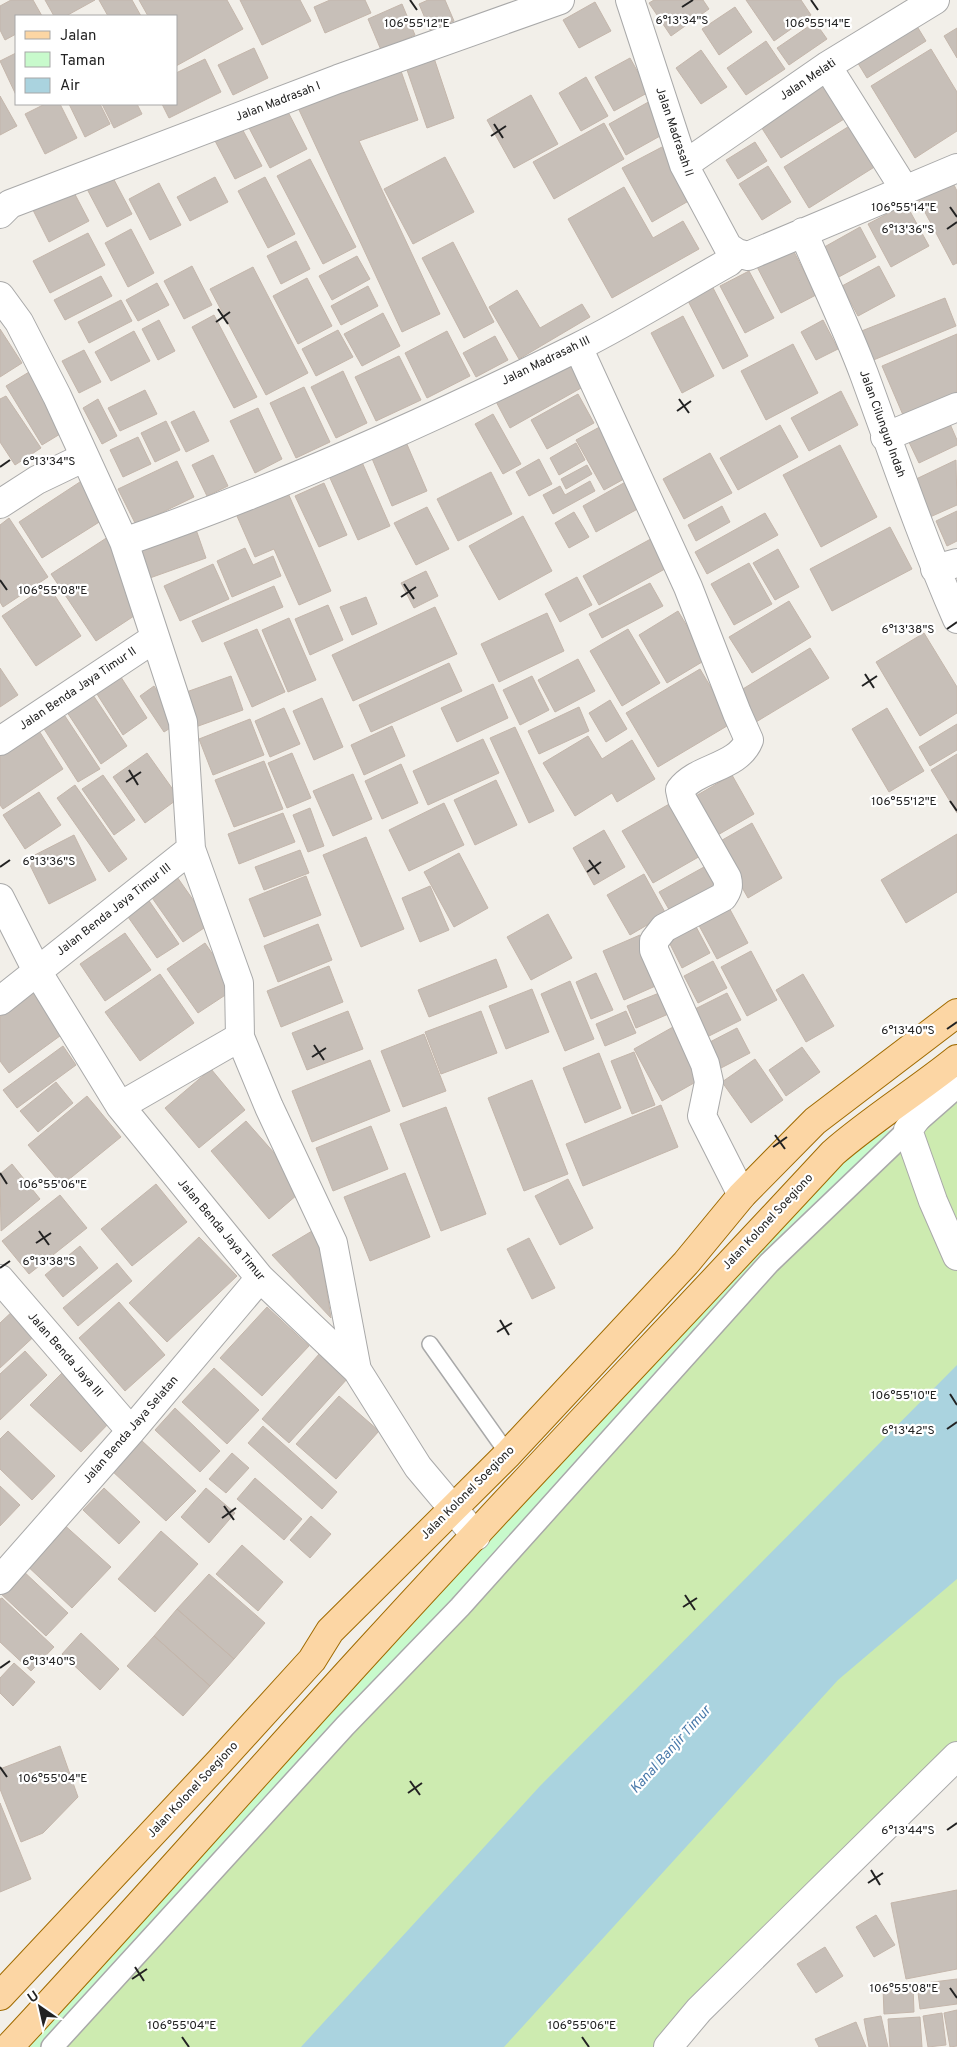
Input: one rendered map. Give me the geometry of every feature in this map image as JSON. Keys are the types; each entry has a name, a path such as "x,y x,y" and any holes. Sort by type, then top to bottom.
{"main road":[{"name":"Jalan Kolonel Soegiono","path":"0,1996 240,1740 312,1660 330,1632 508,1454 686,1263 742,1195 815,1121 957,1013"},
{"name":"Jalan Kolonel Soegiono","path":"9,2047 116,1933 243,1788 380,1638 832,1153 858,1131 924,1086 957,1059"}],"street":[{"name":"Jalan Madrasah I","path":"0,214 10,204 338,79 560,0"},
{"name":"Jalan Madrasah II","path":"630,0 684,165 728,247 737,253"},
{"name":"Jalan Melati","path":"684,165 827,66 935,0"},
{"path":"827,66 905,190"},
{"path":"737,253 748,256 957,168"},
{"name":"Jalan Cilungup Indah","path":"803,232 864,373 885,437 946,566 957,618"},
{"name":"Jalan Madrasah III","path":"124,542 197,516 392,436 578,347 729,262 737,253"},
{"path":"0,296 19,322 57,396 124,542 183,722 191,849 239,982 240,1037 269,1107 334,1243 356,1370"},
{"path":"578,347 688,587 749,740 741,753 684,784 680,790 682,799 727,878 729,886 723,897 664,928 654,941 654,950 705,1064 709,1082 702,1116 742,1195"},
{"path":"885,437 957,407"},
{"path":"0,504 37,480 85,457"},
{"name":"Jalan Benda Jaya Timur II","path":"0,741 155,638"},
{"name":"Jalan Benda Jaya Timur III","path":"0,1001 191,849"},
{"name":"Jalan Benda Jaya Timur","path":"0,898 38,971 120,1106 260,1278 356,1370 418,1467 476,1536"},
{"path":"120,1106 240,1037"},
{"path":"908,1130 924,1108 924,1086"},
{"path":"52,2047 345,1726 460,1607 769,1263 908,1130 957,1087"},
{"path":"858,1131 908,1130"},
{"path":"908,1130 933,1201 957,1256"},
{"name":"Jalan Benda Jaya Selatan","path":"5,1564 131,1431 260,1278"},
{"name":"Jalan Benda Jaya III","path":"0,1279 131,1431"},
{"path":"668,2047 699,2010 957,1756"}],"lane":[{"path":"430,1344 508,1454"}],"green space":[{"path":"957,1059 957,1087 769,1263 52,2047 9,2047 858,1131 908,1130"},
{"path":"957,1087 957,1756 668,2047 52,2047 711,1328"}],"water":[{"name":"Kanal Banjir Timur","path":"957,1365 957,1579 838,1680 504,2047 301,2047 540,1786"}],"building":[{"path":"11,0 33,0 41,15 15,15 15,35 5,40 0,30 0,6"},
{"path":"45,0 95,0 68,15 53,15"},
{"path":"99,0 132,0 140,15 107,15"},
{"path":"139,0 227,0 243,29 178,65 178,15 147,15"},
{"path":"240,0 300,0 311,21 262,45"},
{"path":"330,0 365,0 371,13 325,33 314,7"},
{"path":"428,0 445,0 454,21 430,30 419,4"},
{"path":"654,0 703,0 709,9 671,36 649,3"},
{"path":"746,0 801,0 811,15 774,41"},
{"path":"595,2 611,31 579,48 563,20"},
{"path":"402,4 415,35 381,50 368,19"},
{"path":"735,7 752,32 719,55 702,29"},
{"path":"815,22 827,39 789,65 777,48"},
{"path":"915,23 926,41 867,78 856,60"},
{"path":"957,28 957,58 944,36"},
{"path":"766,41 785,69 746,95 727,68"},
{"path":"254,48 268,78 233,95 218,65"},
{"path":"931,49 957,92 957,131 915,158 871,86"},
{"path":"701,50 727,87 701,104 676,68"},
{"path":"15,54 15,93 0,61"},
{"path":"434,58 454,118 427,128 406,67"},
{"path":"630,58 649,92 614,111 595,77"},
{"path":"205,59 221,92 169,118 162,105 178,105 178,72"},
{"path":"401,71 418,120 359,141 440,314 402,332 294,99 336,93"},
{"path":"586,77 608,116 581,131 559,93"},
{"path":"824,77 849,116 781,158 756,119"},
{"path":"531,95 558,144 514,168 487,120"},
{"path":"0,96 17,126 0,135"},
{"path":"652,100 669,131 626,155 609,124"},
{"path":"43,105 60,105 77,138 45,154 25,114"},
{"path":"69,105 100,105 110,124 85,137"},
{"path":"102,105 138,105 142,114 114,128"},
{"path":"285,106 307,149 270,168 248,126"},
{"path":"239,123 262,166 235,179 213,137"},
{"path":"604,123 624,159 554,199 533,162"},
{"path":"851,125 876,166 809,208 784,167"},
{"path":"755,142 767,161 738,179 726,160"},
{"path":"662,147 692,199 652,222 622,168"},
{"path":"445,157 474,212 413,244 384,189"},
{"path":"310,159 356,247 323,264 277,176"},
{"path":"768,166 791,202 762,220 739,184"},
{"path":"111,174 132,214 107,227 86,187"},
{"path":"215,177 228,202 190,221 177,197"},
{"path":"265,177 295,234 268,248 238,191"},
{"path":"952,181 957,191 957,263 953,265 918,199"},
{"path":"69,183 89,221 49,242 30,204"},
{"path":"159,183 181,225 150,240 129,199"},
{"path":"624,187 653,238 683,221 699,249 612,298 568,219"},
{"path":"906,204 929,246 891,267 868,224"},
{"path":"860,227 876,257 835,279 819,250"},
{"path":"131,229 154,273 128,287 105,243"},
{"path":"88,233 105,265 50,293 33,261"},
{"path":"296,241 310,269 281,284 267,256"},
{"path":"453,242 494,322 464,338 422,258"},
{"path":"789,242 816,295 781,313 754,261"},
{"path":"357,256 370,279 332,300 319,276"},
{"path":"192,266 212,305 184,319 164,281"},
{"path":"879,266 895,296 858,316 842,286"},
{"path":"253,267 308,373 266,395 210,289"},
{"path":"749,271 774,318 745,333 720,286"},
{"path":"101,276 112,296 65,320 54,300"},
{"path":"307,278 332,326 298,344 273,296"},
{"path":"710,282 748,356 723,369 685,295"},
{"path":"157,283 169,305 138,321 126,300"},
{"path":"368,286 378,306 341,325 331,306"},
{"path":"517,290 540,328 582,304 590,317 519,359 489,307"},
{"path":"945,298 956,326 871,361 859,332"},
{"path":"121,300 132,321 89,343 78,322"},
{"path":"383,313 400,346 362,366 344,334"},
{"path":"214,315 257,397 234,408 192,327"},
{"path":"683,316 714,376 682,393 651,333"},
{"path":"159,320 175,351 158,360 142,329"},
{"path":"823,320 838,349 816,360 801,332"},
{"path":"0,329 22,363 0,377"},
{"path":"338,330 353,357 316,376 302,349"},
{"path":"134,331 150,361 111,381 95,352"},
{"path":"447,331 470,376 427,398 405,353"},
{"path":"957,334 957,392 903,415 882,366"},
{"path":"495,336 508,360 476,377 463,353"},
{"path":"793,344 818,393 766,420 741,371"},
{"path":"84,350 101,382 79,393 62,361"},
{"path":"572,350 590,383 510,428 492,394"},
{"path":"399,356 421,400 376,421 355,377"},
{"path":"34,369 70,428 42,445 6,386"},
{"path":"343,371 367,423 336,438 311,387"},
{"path":"304,387 330,442 296,458 270,403"},
{"path":"145,390 157,414 120,431 108,408"},
{"path":"841,391 858,425 809,451 791,418"},
{"path":"578,394 594,423 547,449 531,420"},
{"path":"6,396 41,448 15,465 0,442 0,399"},
{"path":"98,399 117,436 102,444 83,408"},
{"path":"258,408 282,459 255,473 230,421"},
{"path":"194,411 209,441 186,452 171,422"},
{"path":"493,414 521,464 503,474 475,424"},
{"path":"947,417 957,440 957,445 919,463 906,436"},
{"path":"166,421 180,450 155,462 141,433"},
{"path":"605,424 633,474 604,490 576,440"},
{"path":"780,425 798,457 738,490 720,458"},
{"path":"403,435 427,491 392,506 368,449"},
{"path":"138,437 151,464 123,477 110,450"},
{"path":"576,443 585,460 559,475 550,458"},
{"path":"840,445 877,517 821,547 783,475"},
{"path":"358,453 390,526 358,540 325,467"},
{"path":"710,453 732,493 684,519 663,479"},
{"path":"213,455 228,486 207,496 192,465"},
{"path":"539,459 552,484 529,496 516,472"},
{"path":"956,460 957,505 930,517 914,480"},
{"path":"177,461 194,497 136,525 118,489"},
{"path":"587,465 592,474 566,489 561,479"},
{"path":"491,472 512,514 458,541 437,499"},
{"path":"89,476 112,514 42,558 19,522"},
{"path":"629,480 643,506 596,532 583,506"},
{"path":"590,481 595,491 553,514 543,495 560,486 565,495"},
{"path":"324,483 347,535 319,547 295,496"},
{"path":"284,484 331,591 299,605 274,549 255,557 233,507"},
{"path":"722,506 730,522 696,541 688,525"},
{"path":"427,507 449,549 416,565 394,523"},
{"path":"957,511 957,541 947,546 936,521"},
{"path":"574,512 589,537 569,548 555,523"},
{"path":"765,513 778,535 707,574 695,552"},
{"path":"523,516 552,571 499,600 469,546"},
{"path":"9,518 48,577 3,607 0,602 0,525"},
{"path":"193,521 206,558 147,579 134,541"},
{"path":"890,527 912,569 832,611 810,569"},
{"path":"111,535 140,612 96,641 51,574"},
{"path":"658,535 674,564 599,605 583,576"},
{"path":"245,548 253,565 273,556 281,576 232,597 217,561"},
{"path":"778,549 799,587 775,600 753,563"},
{"path":"749,563 772,604 734,625 711,584"},
{"path":"213,564 229,599 180,621 164,586"},
{"path":"426,571 438,596 414,608 401,583"},
{"path":"577,577 592,605 560,622 545,594"},
{"path":"650,583 663,606 602,638 589,614"},
{"path":"48,585 81,636 36,666 2,616"},
{"path":"274,586 283,607 202,642 192,621"},
{"path":"366,597 377,624 352,635 340,607"},
{"path":"789,601 811,637 752,673 729,637"},
{"path":"328,605 343,640 310,655 295,619"},
{"path":"435,607 457,654 353,701 332,655"},
{"path":"678,611 707,659 667,683 639,635"},
{"path":"547,613 564,651 499,682 481,644"},
{"path":"289,618 316,680 288,692 262,630"},
{"path":"257,629 285,692 252,707 224,643"},
{"path":"628,629 660,683 622,706 590,651"},
{"path":"924,633 957,687 957,713 920,736 876,662"},
{"path":"810,648 829,678 751,725 733,695"},
{"path":"578,659 595,691 555,712 538,680"},
{"path":"449,663 462,691 371,732 359,705"},
{"path":"0,668 18,695 0,707"},
{"path":"700,669 732,723 658,767 626,713"},
{"path":"119,674 147,718 123,735 95,691"},
{"path":"231,676 243,710 190,729 178,695"},
{"path":"532,676 549,710 520,725 503,690"},
{"path":"493,684 508,718 457,742 441,708"},
{"path":"87,686 127,746 101,764 61,703"},
{"path":"154,686 178,723 164,732 140,696"},
{"path":"322,698 343,747 314,760 293,711"},
{"path":"610,700 627,729 606,742 589,713"},
{"path":"59,707 100,769 78,782 39,721"},
{"path":"579,707 589,731 539,754 528,731"},
{"path":"284,708 300,744 270,757 255,721"},
{"path":"887,708 924,771 889,792 852,729"},
{"path":"250,719 264,755 213,775 199,739"},
{"path":"957,724 957,750 930,766 919,747"},
{"path":"36,726 63,769 3,809 0,805 0,749"},
{"path":"392,726 405,756 364,775 351,745"},
{"path":"515,727 554,811 529,823 490,738"},
{"path":"588,736 602,759 632,740 655,779 617,802 612,793 575,816 543,763"},
{"path":"483,739 499,773 428,805 413,771"},
{"path":"147,753 179,798 145,823 113,777"},
{"path":"292,753 311,798 287,808 268,763"},
{"path":"957,754 957,813 931,770"},
{"path":"264,761 283,809 234,827 215,780"},
{"path":"401,764 418,803 382,819 365,781"},
{"path":"353,774 372,819 333,836 313,791"},
{"path":"103,775 135,820 114,835 82,789"},
{"path":"732,775 754,814 716,836 694,797"},
{"path":"496,780 517,825 475,845 454,800"},
{"path":"75,785 127,859 109,872 57,798"},
{"path":"39,792 61,825 25,849 3,815"},
{"path":"444,803 464,845 409,871 389,830"},
{"path":"671,803 702,855 653,883 622,831"},
{"path":"310,808 324,846 308,852 293,815"},
{"path":"283,813 295,842 239,864 228,834"},
{"path":"752,823 782,878 748,898 717,843"},
{"path":"604,830 625,867 594,885 573,848"},
{"path":"957,834 957,892 906,923 881,880"},
{"path":"74,835 96,880 49,904 27,859"},
{"path":"366,837 404,929 361,947 323,855"},
{"path":"300,850 309,873 264,890 255,867"},
{"path":"459,853 488,908 454,927 424,872"},
{"path":"704,867 716,888 671,913 659,892"},
{"path":"175,874 210,924 183,942 148,892"},
{"path":"644,874 666,914 630,935 607,895"},
{"path":"306,876 321,915 264,937 249,899"},
{"path":"430,886 449,930 420,942 402,898"},
{"path":"143,892 179,944 157,958 121,907"},
{"path":"726,902 748,943 717,959 695,918"},
{"path":"548,914 572,958 531,980 507,937"},
{"path":"693,921 710,953 682,968 666,936"},
{"path":"318,924 332,960 278,982 264,946"},
{"path":"125,933 151,970 105,1001 80,964"},
{"path":"640,935 660,984 624,1000 603,951"},
{"path":"205,943 236,988 198,1013 167,969"},
{"path":"751,951 777,1000 747,1016 721,967"},
{"path":"496,959 507,987 429,1017 418,990"},
{"path":"713,961 727,988 698,1003 684,976"},
{"path":"329,966 343,1002 281,1027 267,991"},
{"path":"596,973 613,1010 591,1019 576,982"},
{"path":"160,974 194,1023 140,1061 105,1012"},
{"path":"803,974 834,1026 806,1042 776,990"},
{"path":"570,981 594,1039 565,1051 541,994"},
{"path":"532,989 549,1032 506,1049 489,1006"},
{"path":"664,991 673,1012 636,1028 627,1006"},
{"path":"34,992 64,1033 9,1073 0,1061 0,1017"},
{"path":"727,993 741,1020 707,1037 693,1010"},
{"path":"348,1011 363,1049 307,1070 292,1033"},
{"path":"481,1011 497,1053 441,1074 425,1032"},
{"path":"626,1011 636,1033 605,1046 596,1024"},
{"path":"673,1027 701,1079 662,1101 634,1049"},
{"path":"737,1028 750,1053 721,1068 708,1043"},
{"path":"424,1034 446,1091 403,1107 381,1051"},
{"path":"63,1046 76,1065 17,1108 3,1090"},
{"path":"802,1047 820,1072 786,1096 769,1070"},
{"path":"634,1052 655,1105 632,1114 611,1061"},
{"path":"599,1053 621,1108 585,1123 563,1068"},
{"path":"755,1059 783,1100 751,1123 722,1082"},
{"path":"370,1060 390,1111 312,1142 292,1091"},
{"path":"211,1069 245,1110 199,1148 165,1108"},
{"path":"532,1080 568,1174 524,1191 488,1098"},
{"path":"56,1082 73,1103 38,1132 20,1111"},
{"path":"87,1096 121,1137 62,1185 28,1145"},
{"path":"661,1105 678,1147 583,1186 566,1144"},
{"path":"446,1107 486,1214 441,1231 400,1124"},
{"path":"246,1121 305,1188 269,1219 211,1151"},
{"path":"371,1126 388,1169 333,1191 316,1148"},
{"path":"12,1164 40,1199 1,1231 0,1174"},
{"path":"405,1173 430,1237 370,1261 344,1197"},
{"path":"568,1179 593,1228 560,1245 535,1196"},
{"path":"156,1184 187,1222 132,1266 101,1229"},
{"path":"60,1195 87,1228 29,1274 2,1241"},
{"path":"317,1228 331,1318 272,1255"},
{"path":"199,1237 237,1276 167,1342 129,1303"},
{"path":"529,1238 555,1288 532,1299 507,1249"},
{"path":"80,1246 98,1268 63,1297 45,1275"},
{"path":"117,1263 132,1281 78,1326 63,1308"},
{"path":"119,1302 165,1355 125,1391 79,1338"},
{"path":"17,1307 40,1331 0,1368 0,1323"},
{"path":"267,1307 309,1346 262,1396 220,1358"},
{"path":"25,1351 47,1375 0,1420 0,1374"},
{"path":"320,1353 348,1378 289,1443 262,1419"},
{"path":"214,1368 259,1410 227,1444 182,1402"},
{"path":"64,1371 113,1419 81,1452 30,1405"},
{"path":"339,1396 379,1431 336,1479 296,1444"},
{"path":"175,1408 220,1451 200,1472 155,1430"},
{"path":"263,1426 337,1492 322,1509 248,1443"},
{"path":"8,1431 55,1476 32,1500 0,1469 0,1439"},
{"path":"141,1440 196,1491 166,1521 111,1470"},
{"path":"232,1453 249,1468 226,1493 209,1479"},
{"path":"255,1478 302,1519 284,1540 237,1499"},
{"path":"0,1486 20,1505 0,1526"},
{"path":"104,1488 140,1522 119,1544 83,1510"},
{"path":"206,1488 235,1513 209,1543 181,1517"},
{"path":"311,1516 331,1534 310,1558 290,1540"},
{"path":"61,1522 111,1567 72,1608 23,1562"},
{"path":"161,1531 198,1564 155,1612 118,1579"},
{"path":"242,1545 283,1582 258,1611 216,1574"},
{"path":"21,1569 68,1613 46,1636 0,1593"},
{"path":"209,1574 265,1623 234,1659 177,1609"},
{"path":"2,1598 54,1647 31,1671 0,1642 0,1599"},
{"path":"177,1609 234,1659 210,1686 154,1636"},
{"path":"81,1633 119,1669 100,1690 62,1654"},
{"path":"154,1636 210,1686 183,1716 127,1666"},
{"path":"14,1663 35,1682 13,1706 0,1693 0,1678"},
{"path":"60,1746 78,1797 43,1833 21,1842 0,1789 0,1769"},
{"path":"0,1803 31,1879 0,1892"},
{"path":"957,1890 957,1969 906,1979 891,1903"},
{"path":"876,1915 895,1945 874,1957 856,1927"},
{"path":"825,1947 843,1976 816,1993 797,1964"},
{"path":"957,1979 957,2004 920,2009 917,1984"},
{"path":"913,1986 914,2012 884,2014 883,1988"},
{"path":"957,2010 957,2046 950,2047 944,2013"},
{"path":"942,2013 946,2045 928,2047 923,2016"},
{"path":"881,2016 888,2047 869,2047 864,2019"},
{"path":"920,2017 922,2047 890,2047 888,2019"},
{"path":"856,2022 866,2047 819,2047 815,2039"}]}
